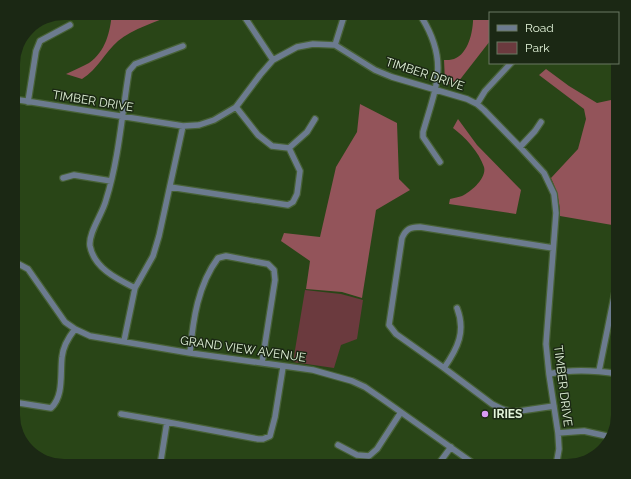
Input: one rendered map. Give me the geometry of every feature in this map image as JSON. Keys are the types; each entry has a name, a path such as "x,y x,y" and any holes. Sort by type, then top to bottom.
{"street":[{"path":"247,20 273,60"},
{"path":"335,45 343,20"},
{"path":"423,20 429,30 438,56 439,73 436,90 423,132 425,141 440,162"},
{"path":"28,102 36,50 40,41 70,25"},
{"name":"TIMBER DRIVE","path":"20,100 183,126 199,125 214,120 236,107 273,60 297,47 313,44 335,45 375,70 392,77 467,99 477,104 544,173 554,194 556,213 552,248 546,344 558,432 559,449 557,459"},
{"path":"135,288 117,279 101,267 92,252 90,244 97,218 106,202 111,181 128,71 136,64 183,46"},
{"path":"477,104 485,91 509,64"},
{"path":"236,107 258,134 272,146 289,148 307,132 315,119"},
{"path":"520,147 541,122"},
{"path":"124,341 135,288 153,256 159,236 183,126"},
{"path":"170,187 288,205 293,202 297,194 300,171 289,148"},
{"path":"63,178 74,175 111,181"},
{"path":"552,248 420,227 411,227 406,231 402,238 389,325 396,334 492,404 502,409 513,412 554,406"},
{"path":"190,353 196,305 212,267 218,258 226,256 268,264 274,270 275,280 262,363"},
{"name":"GRAND VIEW AVENUE","path":"20,265 28,269 65,322 74,329 90,336 190,353 282,367 313,370 352,381 365,387 467,459"},
{"path":"444,368 455,352 460,332 461,319 457,308"},
{"path":"599,371 611,312"},
{"path":"20,403 50,408 56,403 59,396 62,356 67,338 74,329"},
{"path":"121,414 258,440 263,439 270,436 282,367"},
{"path":"549,374 566,371 599,371 611,373"},
{"path":"338,445 357,455 369,456 377,449 401,412"},
{"path":"161,459 167,422"},
{"path":"558,432 584,431 606,436"},
{"path":"442,459 451,447"}],"green space":[{"path":"305,290 341,294 363,300 357,339 341,345 334,368 293,362"}],"shaded area":[{"path":"111,20 160,20 130,33 118,41 93,70 82,79 66,74 89,63 95,58 106,41"},
{"path":"473,20 489,20 489,42 455,86 445,82 444,60 454,59 464,51 470,39"},
{"path":"546,69 569,86 597,103 611,100 611,225 560,216 558,197 551,178 578,149 586,119 584,109 539,75"},
{"path":"360,104 397,123 399,179 410,190 376,210 362,298 342,292 306,289 310,261 281,241 284,233 320,237 336,167 357,132"},
{"path":"458,119 477,145 521,190 516,214 449,204 450,199 462,196 474,188 481,180 484,171 482,161 475,150 467,140 453,128"}],"place":[{"name":"IRIES","path":"485,414"}]}
